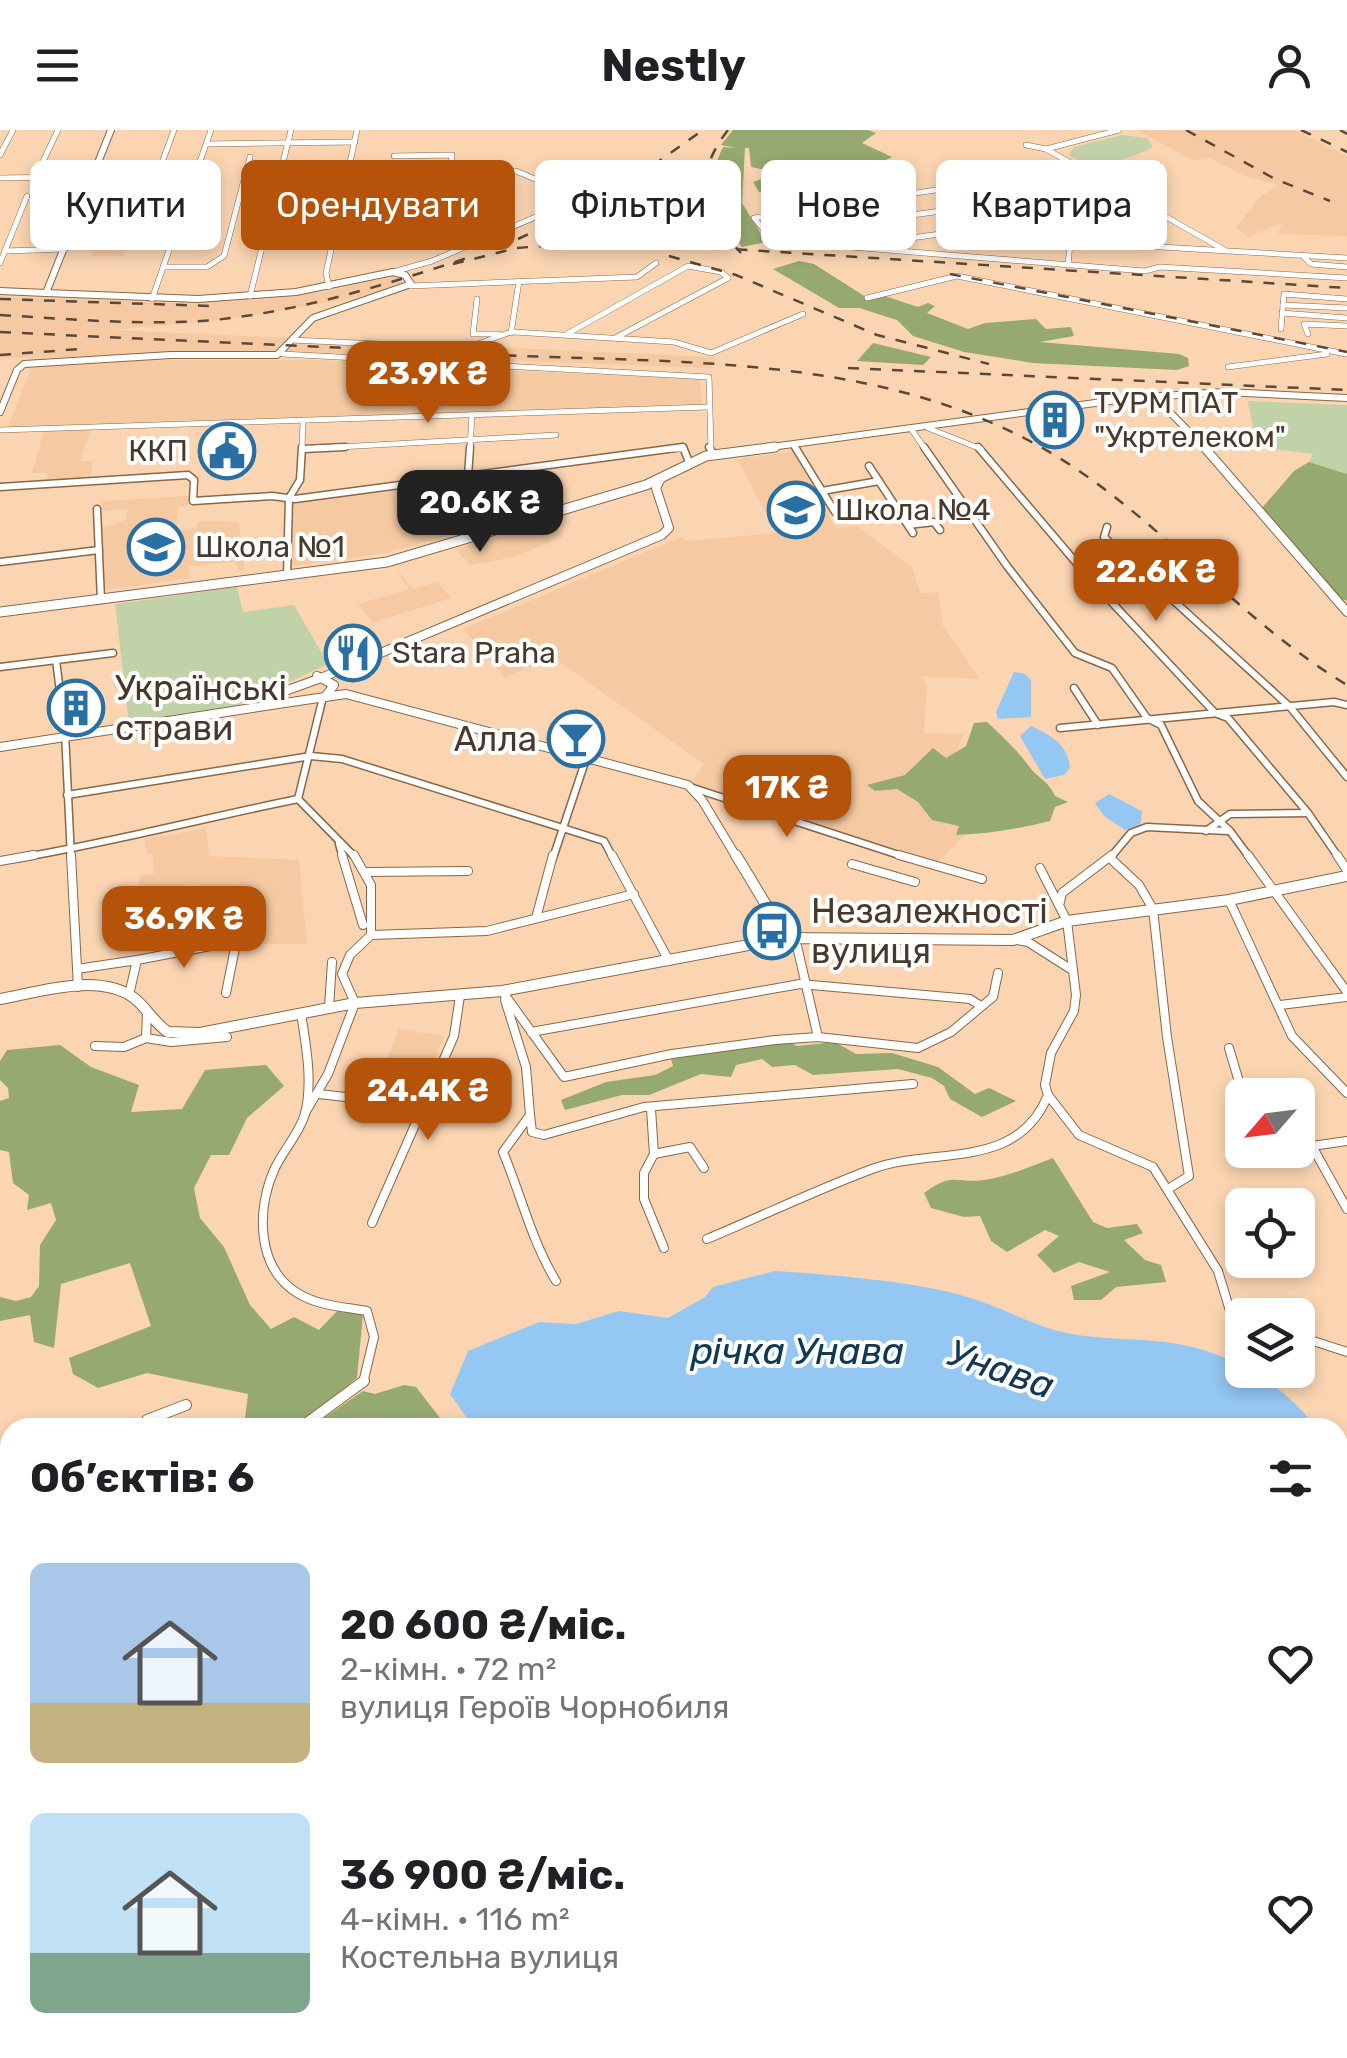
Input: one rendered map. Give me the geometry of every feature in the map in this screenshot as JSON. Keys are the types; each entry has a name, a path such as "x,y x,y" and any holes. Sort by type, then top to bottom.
{"main road":[{"path":"99,160 111,130"},
{"path":"0,412 17,370 32,361 282,354 313,318 410,286 407,278 394,272 330,286 250,296 152,299 46,294 65,250"},
{"path":"0,612 390,561 660,480 689,462 714,455 1155,397 1224,392 1347,398"}],"street":[{"path":"0,155 13,130"},
{"path":"43,160 58,130"},
{"path":"163,160 174,130"},
{"path":"200,160 212,130"},
{"path":"284,160 291,130"},
{"path":"330,286 326,273 357,130"},
{"path":"1046,148 1119,130"},
{"path":"206,144 355,142"},
{"path":"1026,145 1046,148 1065,160"},
{"path":"394,156 452,156 451,165 458,172 516,171 580,198 432,262 394,272"},
{"path":"0,178 30,178"},
{"path":"0,263 27,196"},
{"path":"163,267 215,264 223,259 241,200"},
{"path":"1167,217 1226,251"},
{"path":"1167,248 1347,258"},
{"path":"5,251 35,250"},
{"path":"152,299 169,250"},
{"path":"250,296 262,250"},
{"path":"885,250 1068,266 1347,278"},
{"path":"1068,266 1071,250"},
{"path":"1236,252 1239,272"},
{"path":"1303,256 1312,264 1347,268"},
{"path":"410,286 637,276 656,262"},
{"path":"567,334 688,266 721,272 728,278 617,337"},
{"path":"867,298 962,277 1346,354"},
{"path":"511,333 518,281"},
{"path":"0,291 46,294"},
{"path":"1281,329 1284,294 1347,299"},
{"path":"478,299 473,334 617,337 674,342 711,352 803,314"},
{"path":"1283,305 1347,308"},
{"path":"1282,313 1347,318"},
{"path":"1308,334 1304,324 1310,322 1347,326"},
{"path":"292,340 467,348 511,333"},
{"path":"282,354 709,377 708,444 714,455"},
{"path":"1228,366 1346,354"},
{"path":"1155,397 1344,606"},
{"path":"0,430 708,407"},
{"path":"468,476 472,415"},
{"path":"287,575 289,500 300,480 303,421"},
{"path":"928,428 976,445 1090,579 1220,716 1228,718 1308,813 1347,873 1228,900 1066,921 1012,940"},
{"path":"912,430 1007,566 1075,652 1112,668 1153,721 1163,728 1198,801 1230,831 1347,995 1280,1005"},
{"path":"302,449 556,434"},
{"path":"0,487 188,475 194,480 193,502 272,496 289,500 708,444"},
{"path":"795,446 834,512"},
{"path":"683,447 689,462"},
{"path":"869,466 913,533"},
{"path":"276,699 317,676 667,532 656,488 660,480"},
{"path":"822,491 879,481"},
{"path":"97,509 101,600"},
{"path":"908,526 934,522 940,530"},
{"path":"1107,527 1104,537 1290,707 1347,776"},
{"path":"0,562 99,550"},
{"path":"0,667 113,652"},
{"path":"56,660 65,736 78,986"},
{"path":"298,799 324,697 338,670"},
{"path":"317,676 346,694"},
{"path":"1074,688 1098,725"},
{"path":"0,747 276,699 346,694 587,756 982,879"},
{"path":"1060,728 1220,716 1334,702 1347,705"},
{"path":"67,796 310,756 342,759 604,841 669,961"},
{"path":"536,918 561,828 587,756"},
{"path":"693,788 786,938 797,946 818,1037"},
{"path":"298,799 366,872 372,888 371,934 345,964 342,974 355,1003 340,1051 273,1172 262,1209 275,1275 300,1295 367,1311 374,1337 363,1384 314,1418"},
{"path":"0,861 70,850 298,799"},
{"path":"1206,831 1241,812 1308,813"},
{"path":"1060,902 1062,893 1110,858 1124,838 1148,827 1230,831"},
{"path":"338,840 363,926"},
{"path":"878,876 892,854"},
{"path":"1110,858 1139,885 1152,909 1188,1176 1168,1189"},
{"path":"852,864 878,876 915,882"},
{"path":"366,872 412,868 468,872"},
{"path":"1040,868 1066,921 1076,1003 1051,1054 1045,1084 1047,1118"},
{"path":"371,934 487,930 634,894"},
{"path":"1228,900 1296,1041 1347,1093"},
{"path":"0,1000 78,986 129,995 161,1028 184,1034 329,1006 502,991 786,938 1012,940 1028,942 1072,970"},
{"path":"77,970 226,944 235,948 226,994"},
{"path":"129,995 137,960"},
{"path":"329,1006 332,962"},
{"path":"502,991 564,1077 672,1054 818,1037 918,1048 951,1032 993,997 998,974"},
{"path":"531,1032 684,1002 806,985 970,999 981,1006"},
{"path":"502,991 527,1070 532,1132 540,1135 638,1108 912,1084"},
{"path":"372,1222 454,1036 460,996"},
{"path":"146,1012 146,1038"},
{"path":"301,1014 308,1056 305,1113"},
{"path":"95,1046 124,1047 146,1038 171,1042 228,1037"},
{"path":"1229,1048 1238,1078"},
{"path":"319,1094 424,1106"},
{"path":"1048,1094 1079,1135 1153,1167 1218,1271 1228,1298"},
{"path":"651,1109 654,1154 644,1173 644,1199 664,1248"},
{"path":"708,1239 876,1167 984,1152 1061,1111"},
{"path":"530,1115 502,1152 530,1217 539,1253 556,1281"},
{"path":"1315,1146 1347,1141"},
{"path":"654,1154 690,1147 704,1168"},
{"path":"1315,1151 1347,1210"},
{"path":"1315,1342 1347,1352"},
{"path":"151,1418 186,1405"}],"shaded area":[{"path":"1137,130 1294,130 1347,156 1347,236 1278,234 1282,223 1248,237 1236,228 1260,197 1278,185 1245,176 1210,158 1192,160"},
{"path":"94,250 126,250 123,256 91,256"},
{"path":"394,275 404,283 359,297 230,319 112,330 715,357 711,368 311,353 0,358 0,296 188,303 323,292"},
{"path":"327,360 700,379 702,405 8,428 32,365"},
{"path":"91,429 80,461 94,461 90,478 48,480 47,473 32,473 44,430"},
{"path":"796,451 835,528 857,526 912,567 920,593 938,592 943,626 980,679 921,676 927,684 924,733 964,734 953,759 970,830 937,863 691,784 704,764 551,656 505,678 463,629 681,537 687,541 777,533 737,459"},
{"path":"442,482 452,535 381,554 292,566 291,504"},
{"name":"Школа №1","path":"188,496 189,506 178,507 176,530 197,528 197,522 239,522 244,570 238,571 236,562 189,566 191,578 104,590 101,528 126,520 128,509 102,511 103,501"},
{"path":"552,521 563,536 514,557 470,565 455,549"},
{"path":"393,565 413,589 438,582 451,598 373,623 358,604 409,589"},
{"path":"206,828 209,856 299,860 307,944 233,944 230,937 197,942 194,919 204,917 199,884 136,894 140,876 154,873 152,854 147,854 144,839"},
{"path":"398,1029 444,1036 427,1078 384,1072"}],"green space":[{"path":"733,130 868,130 876,133 862,143 892,157 761,160 761,169 751,167 749,148 745,148 742,203 761,234 761,243 742,247 741,160 718,160 723,147 736,148 721,145"},
{"path":"1122,135 1147,138 1153,147 1116,160 1078,160 1069,155 1074,147"},
{"path":"799,261 814,264 869,299 885,296 918,307 928,303 935,306 927,313 968,329 985,323 1036,319 1046,329 1071,327 1074,336 1040,342 1179,354 1188,358 1189,366 1177,370 1033,363 964,352 913,336 897,320 859,308 839,308 773,269"},
{"path":"873,343 931,357 923,365 857,361"},
{"path":"1248,401 1347,405 1347,474 1309,462 1313,454 1240,445 1238,436 1254,433"},
{"path":"1309,462 1347,474 1347,601 1339,598 1261,509 1294,471"},
{"path":"237,587 243,612 294,605 328,664 235,707 129,723 115,604"},
{"path":"987,722 1055,796 1068,802 1055,807 1050,821 956,835 959,826 932,820 918,802 897,789 875,791 867,785 905,775 933,748 946,758 966,746 974,723"},
{"path":"788,1041 797,1046 835,1042 856,1054 892,1053 938,1067 975,1094 989,1088 1016,1101 982,1117 950,1099 944,1086 932,1078 898,1069 813,1075 795,1065 772,1067 762,1059 736,1065 731,1077 701,1074 649,1095 622,1095 565,1110 561,1100 606,1082 655,1075 673,1066 671,1059"},
{"path":"60,1045 91,1067 139,1085 131,1112 182,1109 205,1070 266,1065 284,1086 247,1118 229,1155 211,1155 194,1188 200,1218 224,1247 250,1305 271,1329 294,1317 319,1330 338,1310 363,1314 357,1378 305,1418 245,1418 248,1394 147,1373 98,1388 73,1374 69,1358 151,1326 130,1263 61,1284 54,1348 34,1342 30,1315 0,1321 0,1297 16,1301 31,1297 39,1286 40,1245 56,1220 51,1203 27,1210 29,1195 13,1183 9,1152 0,1150 0,1101 9,1098 8,1088 0,1080 0,1061 7,1050"},
{"path":"1053,1158 1093,1222 1107,1228 1137,1224 1143,1233 1124,1240 1145,1260 1161,1265 1166,1282 1116,1287 1101,1300 1074,1300 1071,1286 1110,1272 1079,1262 1054,1273 1037,1255 1059,1236 1045,1230 1007,1252 991,1241 980,1216 964,1217 931,1208 924,1193 949,1180 993,1179"},
{"path":"404,1385 416,1387 440,1418 324,1418 363,1391 375,1394"}],"water":[{"path":"1014,672 1031,680 1031,717 998,719 996,712"},
{"path":"1031,726 1062,747 1070,768 1064,775 1045,779 1020,736"},
{"path":"1109,794 1142,811 1140,826 1125,830 1104,816 1095,803"},
{"name":"річка Унава","path":"775,1271 926,1287 971,1298 1058,1331 1165,1342 1218,1355 1225,1358 1225,1388 1277,1388 1308,1418 467,1418 450,1394 468,1351 539,1322 576,1324 619,1311 668,1318 705,1297 713,1287"}],"railway":[{"path":"518,239 611,195 703,130"},
{"path":"711,160 728,130"},
{"path":"1186,130 1275,179 1330,201"},
{"path":"1301,130 1347,152"},
{"path":"1340,130 1347,134"},
{"path":"453,264 535,247"},
{"path":"741,250 1347,288"},
{"path":"669,256 736,275 877,335 989,364"},
{"path":"0,315 134,322 214,320 311,304 467,258"},
{"path":"950,274 1347,352"},
{"path":"0,299 211,306"},
{"path":"0,332 699,363 833,377 899,391 962,411 1024,438 1068,464 1149,525 1264,626 1347,685"},
{"path":"0,355 80,349"},
{"path":"848,368 1347,390"}],"place":[{"name":"ТУРМ ПАТ \"Укртелеком\"","path":"1055,420"},
{"name":"ККП","path":"227,451"},
{"name":"Школа №4","path":"796,510"},
{"name":"Школа №1","path":"156,547"},
{"name":"Stara Praha","path":"353,653"},
{"name":"Українські страви","path":"76,708"},
{"name":"Алла","path":"576,739"},
{"name":"Незалежності вулиця","path":"772,931"}],"water label":[{"name":"Унава","path":"1001,1369"}]}
